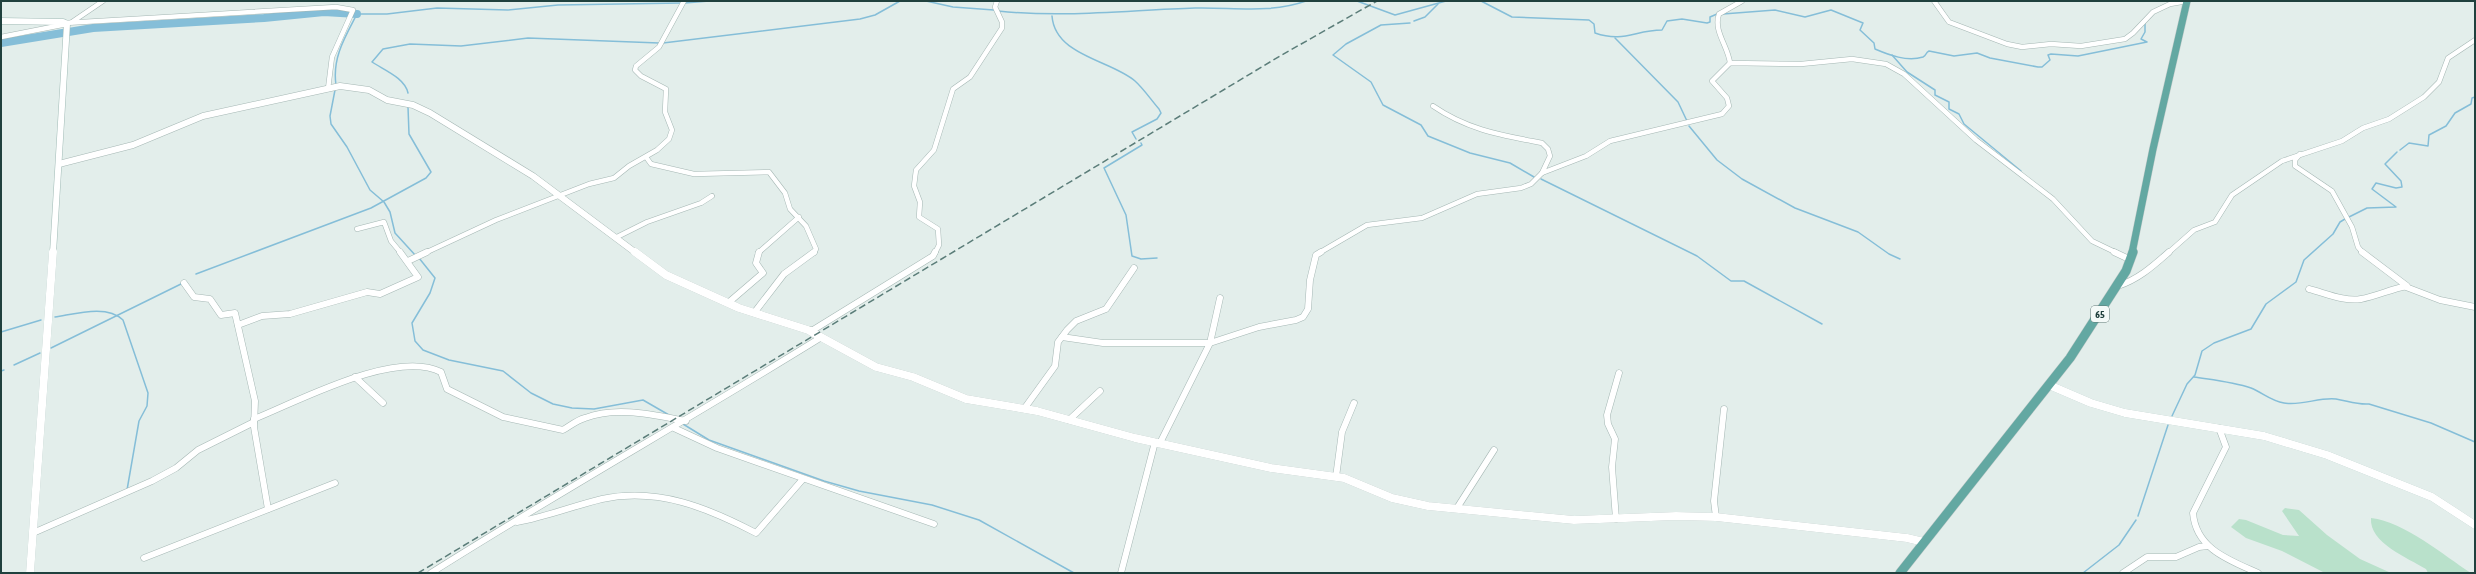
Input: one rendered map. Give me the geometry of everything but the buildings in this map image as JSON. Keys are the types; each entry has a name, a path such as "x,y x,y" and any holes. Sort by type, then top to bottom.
{"main road":[{"name":"65","path":"1900,573 2049,385 2118,286 2131,260 2153,149 2187,1"}],"street":[{"path":"1,37 68,24 103,1"},
{"path":"340,7 345,1"},
{"path":"408,261 489,223 589,184 614,178 629,166 646,157 671,136 672,130 664,112 668,92 659,83 637,73 635,68 659,47 684,1"},
{"path":"808,330 814,330 890,284 929,259 936,251 940,239 938,229 919,217 920,202 916,194 914,176 920,164 934,150 953,89 970,77 1002,28 1002,22 995,7 997,1"},
{"path":"1730,63 1719,29 1718,18 1719,14 1742,1"},
{"path":"1934,1 1947,20 1958,26 2000,43 2027,47 2051,44 2081,46 2125,39 2131,37 2148,15 2173,2 2187,1"},
{"path":"1,21 68,24 340,7 353,10 335,46 328,74 328,89"},
{"path":"30,573 68,24"},
{"path":"2118,286 2133,281 2144,274 2194,230 2215,222 2228,200 2237,191 2285,158 2339,142 2363,128 2386,121 2402,109 2424,97 2439,82 2448,58 2475,40"},
{"path":"1062,337 1103,342 1210,343 1253,329 1303,317 1310,302 1310,280 1316,255 1364,227 1376,222 1422,218 1477,194 1521,188 1530,184 1542,173 1586,156 1610,141 1677,128 1722,114 1729,106 1728,101 1712,81 1730,63 1753,61 1801,64 1852,59 1875,61 1891,66 1907,77 1976,140 2053,199 2092,241 2131,260"},
{"path":"59,164 134,145 203,116 328,89 351,86 372,91 387,100 420,107 533,176 617,237 666,275 754,313 808,330 820,338 876,367 913,377 966,399 1024,409 1158,443 1271,468 1336,477 1404,501 1566,520 1676,516 1716,517 1907,538 1924,542"},
{"path":"1434,106 1453,120 1491,133 1542,143 1548,148 1550,156 1542,173"},
{"path":"2300,154 2295,160 2295,166 2332,191 2352,226 2358,247 2378,266 2407,284 2406,286"},
{"path":"646,157 651,164 694,174 769,172 785,193 790,208 806,226 815,246 815,251 780,278 754,313"},
{"path":"617,237 647,222 701,203 712,196"},
{"path":"728,302 763,273 756,263 758,253 799,217"},
{"path":"238,324 262,316 290,314 367,292 376,294 388,291 418,278 408,261 390,241 384,222 357,229"},
{"path":"1024,409 1055,366 1057,346 1062,337 1076,321 1106,309 1134,268"},
{"path":"184,283 194,297 210,299 221,315 235,313 241,347 254,401 254,421 268,509"},
{"path":"2309,289 2347,298 2361,299 2389,289 2406,286 2440,300 2475,307"},
{"path":"1121,573 1158,443 1210,343 1220,298"},
{"path":"431,573 513,522 686,421 820,338"},
{"path":"33,533 152,481 176,468 198,450 254,421 355,377 405,365 441,372 447,388 466,400 502,417 562,430 584,418 606,413 640,413 686,421"},
{"path":"1616,519 1612,467 1615,439 1608,424 1607,415 1619,373"},
{"path":"355,377 383,403"},
{"path":"2049,385 2091,403 2125,413 2271,438 2368,470 2432,497 2475,525"},
{"path":"1069,420 1100,391"},
{"path":"1336,477 1342,432 1354,403"},
{"path":"1716,517 1714,501 1724,409"},
{"path":"674,428 717,448 784,470 803,479 934,524"},
{"path":"2219,428 2226,447 2193,512 2196,530 2208,546 2222,556 2258,573"},
{"path":"1457,508 1494,450"},
{"path":"513,522 552,515 602,499 644,496 693,503 756,533 803,479"},
{"path":"144,558 335,483"},
{"path":"2124,573 2147,557 2176,556 2200,546 2208,546"}],"green space":[{"path":"2285,508 2299,510 2327,535 2360,559 2391,573 2325,573 2282,551 2246,538 2231,527 2239,519 2246,520 2283,535 2299,536 2282,511"},
{"path":"2371,518 2384,521 2410,532 2471,573 2428,573 2426,569 2400,555 2383,542 2376,535 2372,527"}],"waterway":[{"path":"685,3 709,1"},
{"path":"663,43 860,19 875,15 900,1"},
{"path":"926,1 953,7 994,10"},
{"path":"998,11 1072,14 1195,8 1265,9 1292,5 1306,1"},
{"path":"1357,1 1395,15 1446,1"},
{"path":"1481,1 1512,17 1589,20 1594,24 1595,33 1614,37 1662,30 1667,21 1682,19 1707,23 1710,22 1710,17 1717,14"},
{"path":"336,85 335,75 340,48 357,14 387,14 437,8 508,10 558,5 682,3"},
{"path":"1414,21 1425,17 1438,4"},
{"path":"1723,14 1775,10 1805,17 1831,10 1863,23 1860,30 1874,43 1875,49 1892,55"},
{"path":"1,43 93,28 264,18 324,12 357,14"},
{"path":"1052,16 1055,29 1063,40 1073,49 1125,74 1135,81 1159,109 1161,113 1157,119 1132,132 1136,139"},
{"path":"1410,23 1381,25 1346,44 1333,55 1371,82 1383,105 1421,125 1428,136 1470,153 1510,163 1534,177"},
{"path":"1892,55 1911,59 1923,57 1929,51 1954,56 1977,53 1990,58 2042,67 2050,60 2048,55 2051,54 2078,56 2147,42 2141,39 2145,32 2145,23"},
{"path":"408,93 403,83 388,71 372,62 383,49 410,44 461,46 528,38 659,43"},
{"path":"1615,38 1678,102 1687,121"},
{"path":"1892,55 1907,72 1935,90 1935,95 1949,102 1949,109 1959,114 1964,124 2021,171"},
{"path":"335,90 330,116 331,124 347,147 370,190 383,201"},
{"path":"2400,150 2409,143 2428,146 2429,135 2446,126 2455,113 2471,104 2472,98 2475,97"},
{"path":"383,201 426,178 431,172 409,134 408,107"},
{"path":"1689,126 1717,160 1742,179 1795,208 1858,232 1889,254 1900,259"},
{"path":"1141,143 1142,145 1104,168 1126,215 1132,256 1141,259 1157,258"},
{"path":"2349,217 2367,208 2396,207 2372,189 2376,183 2396,188 2402,187 2401,181 2385,164 2397,152"},
{"path":"1541,179 1697,256 1731,281 1744,281 1822,324"},
{"path":"196,274 371,208 383,201"},
{"path":"383,201 390,212 395,233 416,256"},
{"path":"2172,416 2187,384 2195,375 2202,351 2214,343 2251,329 2266,304 2296,282 2304,260 2333,234 2340,222 2345,219"},
{"path":"419,258 435,278 430,293 412,323 415,341 423,350 449,360 503,371 531,393 553,404 572,408 594,409 643,400 669,415"},
{"path":"117,316 183,283"},
{"path":"55,317 90,311 108,312 117,316"},
{"path":"51,348 117,316"},
{"path":"117,316 123,320 148,393 147,406 139,421 127,490"},
{"path":"1,332 41,320"},
{"path":"14,365 40,353"},
{"path":"2194,377 2223,381 2251,388 2275,401 2284,403 2291,404 2323,399 2336,399 2369,404 2431,423 2475,442"},
{"path":"683,424 709,440 824,481 859,491 932,505 979,520 1074,573"},
{"path":"2138,516 2168,425"},
{"path":"2083,573 2119,545 2136,520"}],"railway":[{"path":"418,573 1280,56 1377,1"}]}
